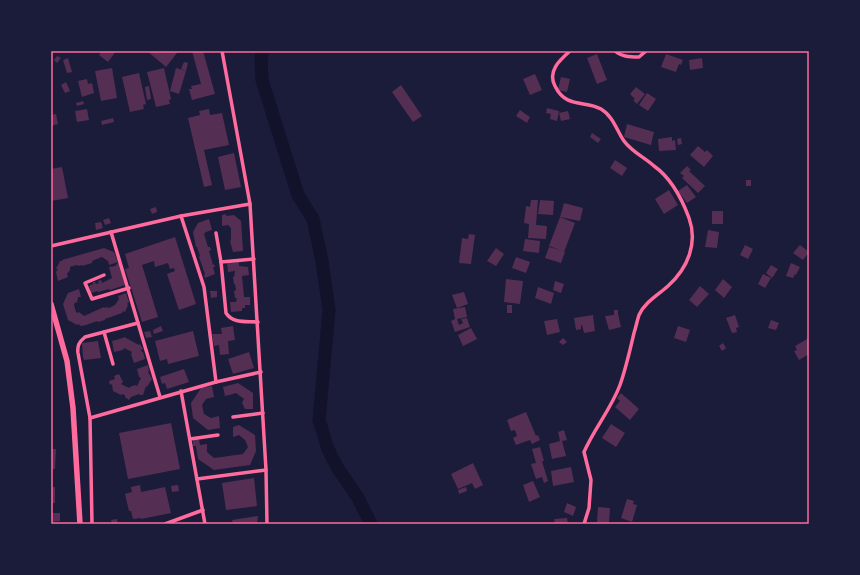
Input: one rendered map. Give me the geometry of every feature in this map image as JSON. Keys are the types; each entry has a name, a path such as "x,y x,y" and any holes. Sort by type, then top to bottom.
{"main road":[{"path":"51,304 67,361 73,408 80,524"}],"street":[{"path":"222,51 250,204 261,372 267,524"},
{"path":"570,51 558,62 553,72 554,86 563,97 572,103 602,110 609,117 624,141 632,150 655,166 665,176 676,191 689,218 694,236 690,254 682,270 670,284 646,304 639,315 620,386 584,452 591,480 589,508 584,524"},
{"path":"615,51 626,56 639,57 646,51"},
{"path":"51,246 182,216 250,204"},
{"path":"182,216 204,287 216,382"},
{"path":"111,232 129,288 160,397"},
{"path":"216,233 221,262 226,313 231,319 234,320 258,322"},
{"path":"221,262 254,259"},
{"path":"104,275 85,283 92,299 129,288"},
{"path":"92,524 90,418 78,346 85,337 138,323"},
{"path":"104,332 113,364"},
{"path":"90,418 181,391 261,372"},
{"path":"181,391 205,524"},
{"path":"233,417 263,413"},
{"path":"190,438 218,435"},
{"path":"197,479 266,470"},
{"path":"165,524 203,510"}],"building":[{"path":"102,51 116,51 108,62 99,55"},
{"path":"147,51 175,51 177,53 166,67"},
{"path":"192,51 203,51 215,94 192,100 189,89 192,89 191,86 201,84"},
{"path":"597,54 607,80 597,84 587,58"},
{"path":"666,54 683,60 681,65 679,64 676,72 661,67"},
{"path":"57,56 61,58 57,63 54,60"},
{"path":"68,58 72,72 67,73 63,60"},
{"path":"702,58 703,68 690,70 689,60"},
{"path":"184,62 188,63 186,71 181,69"},
{"path":"112,68 117,98 101,101 95,71"},
{"path":"164,68 171,99 169,100 170,104 156,107 147,72"},
{"path":"176,68 186,71 179,94 170,91"},
{"path":"139,73 146,104 143,105 144,109 130,112 122,77"},
{"path":"535,74 542,90 530,95 523,79"},
{"path":"561,77 570,79 567,92 558,90"},
{"path":"87,79 88,84 92,83 94,93 82,97 78,81"},
{"path":"66,82 70,91 65,93 61,85"},
{"path":"401,85 422,116 413,122 392,92"},
{"path":"149,86 151,99 147,100 145,87"},
{"path":"636,87 645,94 637,104 633,100 635,99 630,94"},
{"path":"647,93 656,99 648,111 639,105"},
{"path":"83,101 84,104 77,106 76,103"},
{"path":"547,108 559,111 557,121 550,119 551,114 546,113"},
{"path":"87,109 89,120 77,122 75,111"},
{"path":"209,109 210,115 222,113 229,145 204,150 212,185 204,187 188,118 200,115 199,111"},
{"path":"520,110 530,117 527,123 516,116"},
{"path":"568,111 570,119 561,121 559,113"},
{"path":"56,114 58,124 51,126 51,115"},
{"path":"113,118 114,122 102,125 101,121"},
{"path":"627,124 654,132 651,145 624,137"},
{"path":"592,133 601,139 598,143 590,137"},
{"path":"672,137 672,141 675,140 676,150 659,151 658,139"},
{"path":"681,138 682,144 678,145 677,139"},
{"path":"698,146 705,152 707,150 713,156 704,167 690,155"},
{"path":"234,153 241,187 225,190 218,157"},
{"path":"615,160 627,168 622,176 610,168"},
{"path":"687,166 691,170 689,171 705,186 698,193 682,178 684,176 680,173"},
{"path":"62,167 68,198 51,201 51,169"},
{"path":"746,180 751,180 751,186 746,186"},
{"path":"687,185 696,197 687,203 678,191"},
{"path":"669,190 678,205 664,214 655,199"},
{"path":"531,200 538,200 536,225 547,226 546,239 528,238 529,224 524,223 526,206 530,207"},
{"path":"540,200 554,201 553,215 538,214"},
{"path":"564,203 583,208 580,221 560,217"},
{"path":"156,207 157,212 152,214 150,209"},
{"path":"712,211 723,211 723,224 712,224"},
{"path":"226,214 226,216 234,215 241,221 243,251 233,252 230,241 231,228 228,225 222,226 222,215"},
{"path":"560,217 575,223 561,263 545,258 549,247 560,250 549,246"},
{"path":"109,218 111,223 105,225 103,220"},
{"path":"209,219 212,230 204,234 208,247 210,247 211,250 209,251 215,267 213,267 215,274 205,278 193,232 198,223"},
{"path":"101,222 103,228 96,230 95,223"},
{"path":"708,230 719,232 717,248 705,247"},
{"path":"469,234 475,235 471,264 459,263 462,238 468,239"},
{"path":"175,237 196,304 179,310 167,274 175,271 174,268 170,269 168,263 155,267 154,261 142,265 158,317 142,322 125,269 129,268 125,254"},
{"path":"525,239 540,241 539,253 523,251"},
{"path":"745,245 753,249 748,259 740,255"},
{"path":"800,245 809,252 803,260 793,253"},
{"path":"104,248 114,252 118,262 109,265 108,261 102,257 92,261 92,263 70,267 67,274 68,277 58,281 56,272 58,269 56,269 60,261"},
{"path":"496,248 504,254 496,266 487,261"},
{"path":"516,257 530,262 526,273 512,268"},
{"path":"119,262 125,285 110,290 91,293 89,286 93,284 93,282 96,284 101,280 102,283 112,278 109,267 115,266"},
{"path":"239,262 239,266 248,267 249,275 242,276 244,297 250,297 250,305 245,305 245,308 242,308 242,311 231,312 230,302 236,302 237,298 235,298 234,291 236,290 233,277 235,271 228,272 227,263"},
{"path":"791,263 800,267 793,278 786,276"},
{"path":"771,265 778,269 772,278 766,273"},
{"path":"763,274 771,278 765,288 758,284"},
{"path":"506,279 523,281 520,304 504,302"},
{"path":"723,279 732,287 724,298 715,290"},
{"path":"555,281 564,284 561,293 553,290"},
{"path":"700,286 709,294 697,307 689,300"},
{"path":"538,287 554,293 551,304 535,298"},
{"path":"79,289 81,297 78,297 77,303 75,302 74,305 76,312 79,312 84,316 104,307 109,308 115,305 119,299 118,296 126,293 129,302 125,312 123,311 122,313 98,322 97,321 81,326 78,324 77,325 68,320 63,304 68,293"},
{"path":"210,291 217,291 217,297 211,298"},
{"path":"464,292 468,304 457,308 452,295"},
{"path":"507,305 512,305 512,313 507,313"},
{"path":"465,307 467,317 457,319 459,325 463,323 461,319 467,318 470,327 455,332 451,321 455,319 453,309"},
{"path":"614,310 618,310 621,327 609,330 605,316 614,315"},
{"path":"593,315 595,331 584,333 582,325 581,329 576,330 574,318"},
{"path":"735,315 739,327 736,328 737,332 732,333 726,318"},
{"path":"557,319 560,332 547,335 544,321"},
{"path":"771,320 779,323 776,330 768,328"},
{"path":"161,326 163,331 154,334 153,330"},
{"path":"233,326 235,340 228,341 229,354 220,355 219,345 214,346 212,334 222,334 221,328"},
{"path":"678,326 690,330 686,342 674,338"},
{"path":"471,328 477,339 463,346 458,335"},
{"path":"150,331 152,337 146,338 144,332"},
{"path":"193,331 199,356 168,364 167,359 160,361 155,341"},
{"path":"126,337 139,345 140,344 143,349 141,350 145,359 134,363 131,354 132,352 124,348 123,350 114,352 112,341"},
{"path":"563,338 567,342 563,345 559,342"},
{"path":"809,338 809,354 799,360 794,351 797,350 795,346"},
{"path":"98,341 101,358 84,360 82,343"},
{"path":"723,343 726,348 722,351 719,346"},
{"path":"249,352 254,368 233,374 228,359"},
{"path":"148,365 148,372 152,379 147,387 146,386 143,395 139,394 131,397 129,400 125,397 125,395 121,395 113,391 112,384 110,385 109,381 115,379 114,376 119,374 123,382 121,384 129,388 135,385 137,386 141,378 139,377 137,369"},
{"path":"184,369 189,382 167,389 165,383 162,384 160,377"},
{"path":"238,383 253,393 253,409 245,409 242,403 244,399 236,393 225,396 223,387"},
{"path":"212,386 214,397 206,399 202,405 204,414 211,418 219,416 220,428 208,430 193,418 191,403 201,388"},
{"path":"621,393 639,409 630,420 615,407 620,401 617,398"},
{"path":"526,412 536,436 538,435 540,440 532,444 530,440 516,445 513,438 517,436 515,430 511,431 507,420"},
{"path":"171,423 180,469 128,479 119,433"},
{"path":"611,424 625,433 616,447 602,438"},
{"path":"239,425 255,435 256,451 250,465 214,470 198,459 196,446 193,446 193,439 199,439 200,445 207,444 207,452 214,458 243,454 248,447 245,440 239,435 233,437 233,427"},
{"path":"564,430 567,440 562,441 566,456 552,459 549,444 560,441 558,432"},
{"path":"540,447 544,461 542,461 548,481 544,483 542,477 536,479 531,464 536,463 532,449"},
{"path":"51,449 56,449 55,469 51,469"},
{"path":"473,463 483,485 475,489 472,483 458,489 451,474"},
{"path":"571,467 574,482 553,486 551,471"},
{"path":"254,478 257,506 226,510 222,483"},
{"path":"533,481 540,497 529,502 523,485"},
{"path":"140,485 141,492 165,487 171,513 141,519 133,519 131,511 129,511 125,494 132,492 131,487"},
{"path":"178,485 179,491 172,492 171,486"},
{"path":"51,487 55,487 55,503 51,503"},
{"path":"466,487 467,491 459,494 458,490"},
{"path":"627,499 634,501 633,504 637,505 632,522 621,518"},
{"path":"567,503 576,507 573,516 564,512"},
{"path":"598,507 610,508 609,523 597,522"},
{"path":"53,511 53,513 60,513 60,521 51,522 51,512"},
{"path":"258,516 257,524 233,524 232,520"},
{"path":"567,518 568,524 555,524 554,519"},
{"path":"117,519 118,524 112,524 111,520"}],"waterway":[{"path":"263,51 261,58 262,80 298,195 313,219 322,261 329,310 319,420 328,449 337,467 358,498 371,524"}]}
